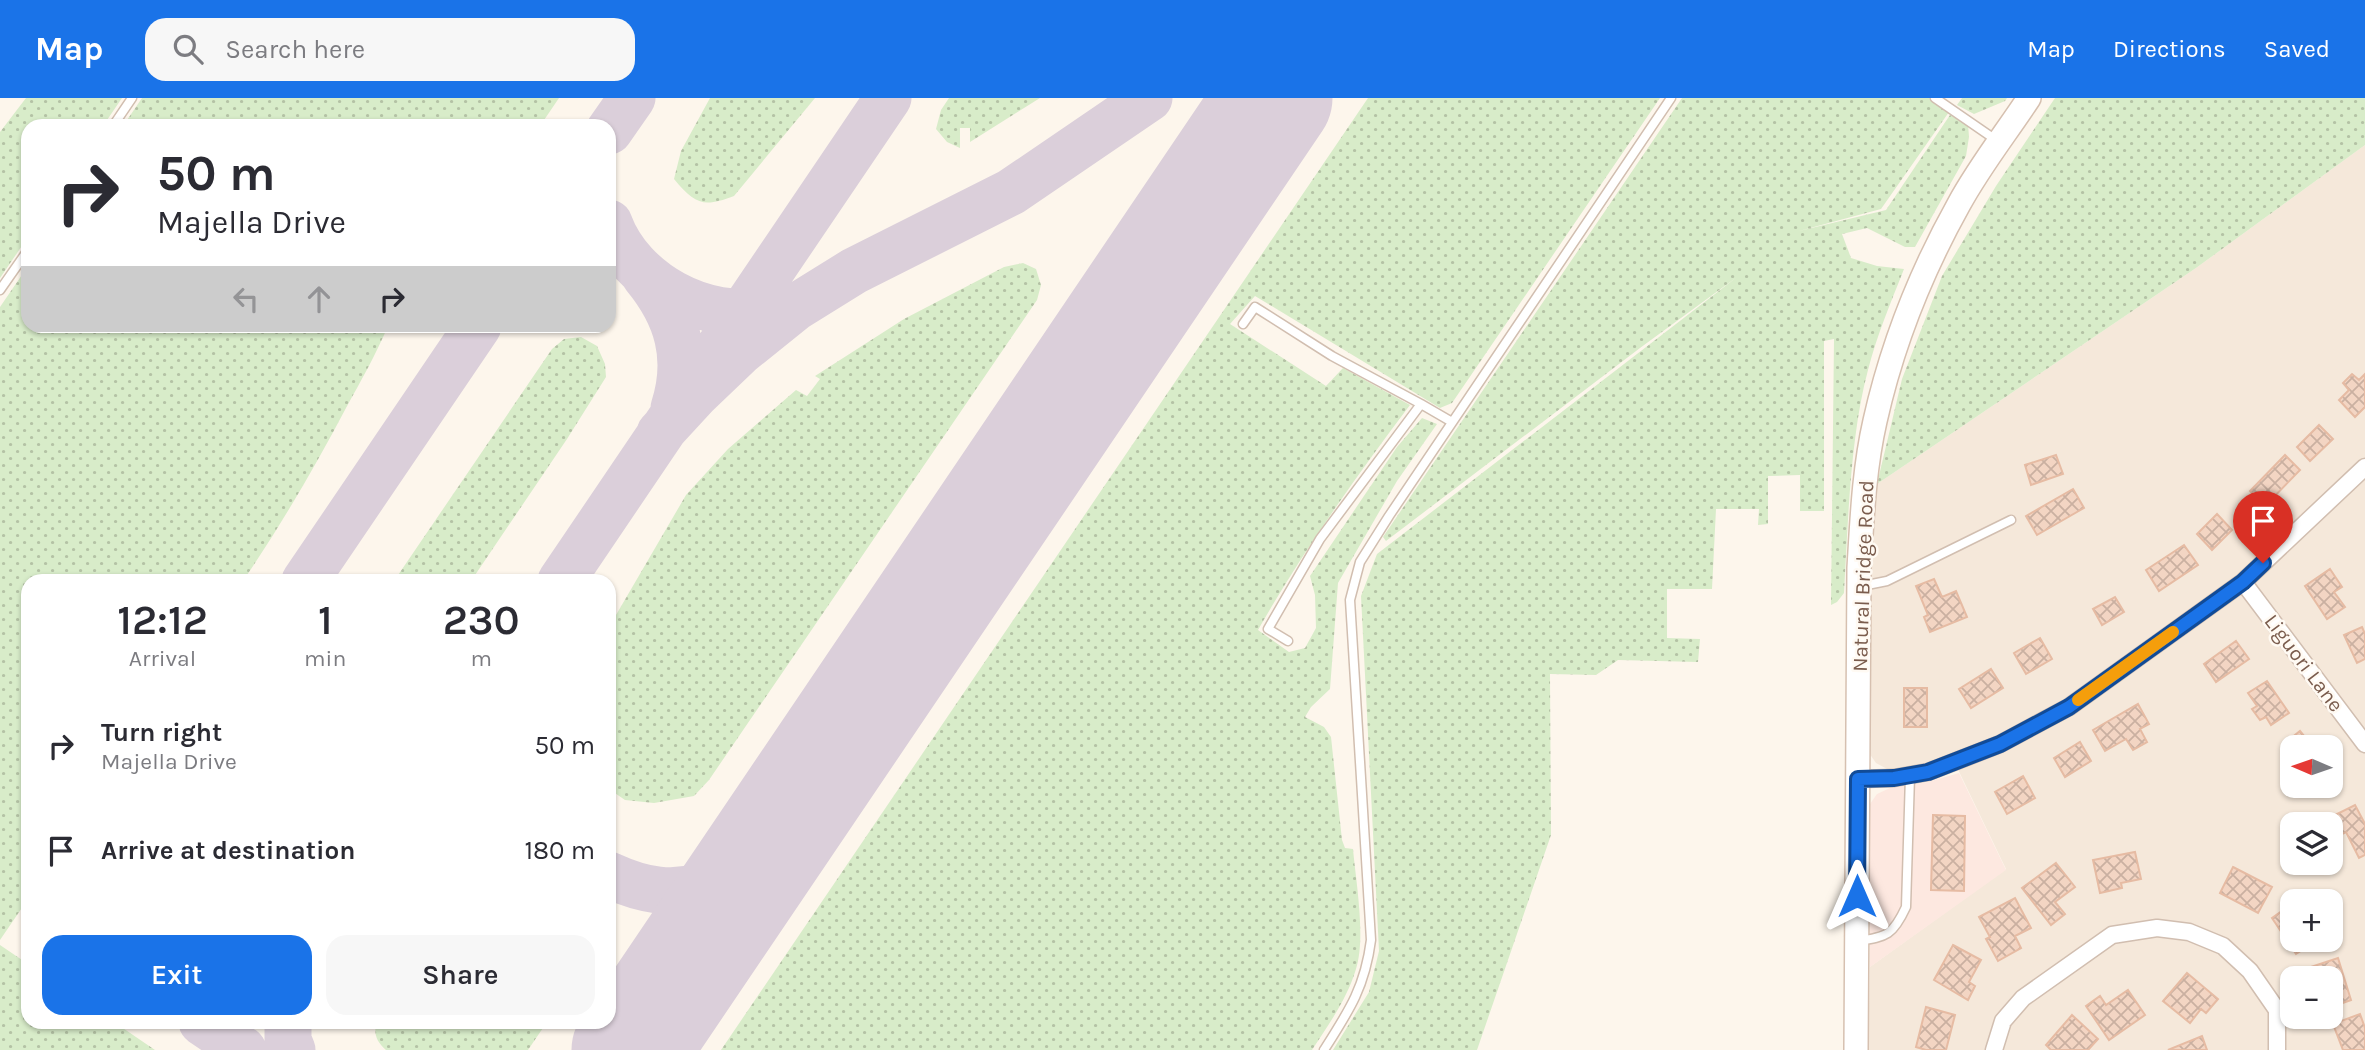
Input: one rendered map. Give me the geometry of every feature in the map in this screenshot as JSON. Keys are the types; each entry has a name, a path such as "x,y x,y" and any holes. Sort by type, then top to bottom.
{"main road":[{"name":"Natural Bridge Road","path":"1856,1050 1859,586 1864,491 1875,422 1894,348 1923,274 1960,201 2029,98"}],"street":[{"path":"1858,779 1910,776 1928,772 2000,744 2069,707 2243,582 2365,467"},
{"name":"Liguori Lane","path":"2243,582 2365,744"},
{"path":"1994,1050 2003,1021 2023,998 2112,935 2157,928 2189,932 2223,946 2250,971 2277,1010 2277,1050"}],"lane":[{"path":"118,119 132,98"},
{"path":"1324,1050 1353,1004 1367,968 1371,940 1350,600 1360,562 1671,98"},
{"path":"1935,98 1999,142"},
{"path":"0,290 21,260"},
{"path":"1243,324 1255,307 1332,356 1452,422"},
{"path":"1287,641 1268,629 1320,539 1421,404"},
{"path":"1859,586 1887,581 2011,520"},
{"path":"1857,941 1882,938 1898,924 1906,907 1910,776"}],"shaded area":[{"path":"2365,145 2365,1050 1868,1050 1870,967 2006,869 1951,755 1923,765 1889,770 1876,763 1867,750 1871,523 1877,484 2196,268"},
{"path":"1959,773 2006,870 1870,967 1870,804 1877,794 1890,788 1928,782"}],"green space":[{"path":"26,98 122,98 108,119 21,119 21,247 0,278 0,132"},
{"path":"142,98 559,98 545,119 128,119"},
{"path":"710,98 815,98 734,196 707,202 694,199 674,179 681,151"},
{"path":"949,98 1040,98 970,142 970,128 960,128 960,148 947,142 936,129 941,110"},
{"path":"1368,98 1660,98 1452,403 1440,408 1255,296 1230,324 1326,386 1343,368 1410,405 1330,515 1258,630 1289,652 1305,648 1316,628 1315,595 1310,576 1397,447 1422,418 1437,424 1397,481 1338,583 1330,689 1311,707 1305,717 1324,727 1331,737 1342,840 1345,848 1353,849 1360,926 1359,956 1348,991 1312,1050 721,1050"},
{"path":"1682,98 1929,98 1949,112 1881,209 1799,231 1886,210 1950,115 1968,124 1966,156 1915,247 1905,247 1867,228 1842,234 1851,258 1877,266 1904,269 1868,370 1857,423 1844,593 1831,605 1834,339 1824,341 1824,511 1800,511 1800,475 1768,476 1768,524 1758,525 1759,509 1716,509 1712,589 1667,589 1667,638 1700,639 1698,662 1618,660 1596,675 1550,674 1551,835 1477,1050 1333,1050 1369,992 1379,951 1361,596 1377,554 1737,277 1386,541 1383,537"},
{"path":"1962,98 2007,98 1974,114 1957,105"},
{"path":"2055,98 2365,98 2365,145 2196,268 1877,484 1902,379 1942,276 1996,186"},
{"path":"1023,263 1036,269 1041,285 1037,300 709,780 694,796 654,803 625,800 616,794 616,615 686,495 728,449 796,390 807,396 820,379 815,376 904,319 1004,267"},
{"path":"21,276 21,333 385,333 310,474 248,574 21,574 21,909 0,940 0,307"},
{"path":"581,337 597,346 605,364 606,377 476,574 399,574 552,349 564,339"},
{"path":"0,945 21,959 21,1029 124,1029 155,1050 0,1050"},
{"path":"542,1029 528,1050 386,1050 376,1038 375,1031"}],"building":[{"path":"2352,374 2359,380 2365,374 2365,407 2355,417 2339,400 2349,390 2343,383"},
{"path":"2319,425 2333,439 2310,461 2297,447"},
{"path":"2056,455 2063,474 2031,485 2025,465"},
{"path":"2285,455 2300,470 2265,506 2250,491"},
{"path":"2073,489 2084,508 2037,535 2026,516"},
{"path":"2217,514 2232,530 2212,550 2197,534"},
{"path":"2184,545 2198,565 2159,591 2146,570"},
{"path":"2330,569 2342,587 2334,592 2345,607 2327,619 2305,586"},
{"path":"1934,579 1942,597 1956,591 1967,617 1930,632 1924,617 1928,615 1916,586"},
{"path":"2115,597 2124,612 2102,625 2093,609"},
{"path":"2362,627 2365,634 2365,659 2357,663 2344,635"},
{"path":"2040,638 2052,659 2026,674 2014,653"},
{"path":"2236,641 2249,659 2216,682 2204,664"},
{"path":"1991,669 2003,688 1971,708 1959,689"},
{"path":"2267,681 2289,713 2271,725 2266,717 2260,720 2252,709 2257,706 2248,693"},
{"path":"1904,688 1927,688 1927,727 1904,727"},
{"path":"2138,704 2149,724 2140,729 2147,742 2133,750 2126,739 2105,751 2093,730"},
{"path":"2080,742 2091,761 2065,777 2054,758"},
{"path":"2023,776 2035,798 2007,814 1995,792"},
{"path":"2355,805 2365,824 2365,855 2359,858 2346,832 2343,834 2341,812"},
{"path":"1933,815 1965,816 1964,891 1931,890"},
{"path":"2135,852 2141,879 2121,883 2122,888 2100,893 2093,860"},
{"path":"2056,863 2075,887 2055,902 2065,914 2051,925 2022,888"},
{"path":"2233,867 2272,887 2258,913 2220,893"},
{"path":"2015,898 2031,928 2015,936 2021,948 1998,961 1986,939 1990,937 1979,917"},
{"path":"2280,912 2280,930 2272,918"},
{"path":"1953,945 1981,960 1969,982 1975,986 1968,1000 1934,980"},
{"path":"2338,958 2340,966 2314,966"},
{"path":"2187,973 2218,999 2206,1013 2201,1009 2190,1023 2163,1001"},
{"path":"2343,974 2351,1000 2343,1003"},
{"path":"2128,990 2145,1015 2109,1040 2086,1006 2100,996 2106,1005"},
{"path":"1926,1007 1955,1015 1946,1050 1916,1047"},
{"path":"2360,1014 2365,1028 2365,1050 2343,1050 2335,1029 2343,1029 2343,1020"},
{"path":"2072,1015 2098,1039 2088,1050 2051,1050 2046,1045"},
{"path":"2202,1036 2207,1050 2168,1050"}],"taxiway":[{"path":"616,121 632,98"},
{"path":"566,574 888,98"},
{"path":"660,433 740,352 796,307 854,271 1011,192 1149,98"},
{"path":"616,237 634,264 673,294 720,310 744,312 767,309"},
{"path":"645,276 666,306 678,338 681,372 674,408"},
{"path":"310,574 473,333"},
{"path":"616,878 658,890 680,890 699,886 736,867 775,834"},
{"path":"212,1029 243,1050"},
{"path":"288,1029 292,1050"}],"runway":[{"path":"630,1050 1274,98"}],"slow traffic":[{"path":"2078,700 2173,632"}],"route":[{"path":"1857,896 1858,779 1894,778 1928,772 2000,744 2069,707 2243,582 2263,563"}]}
